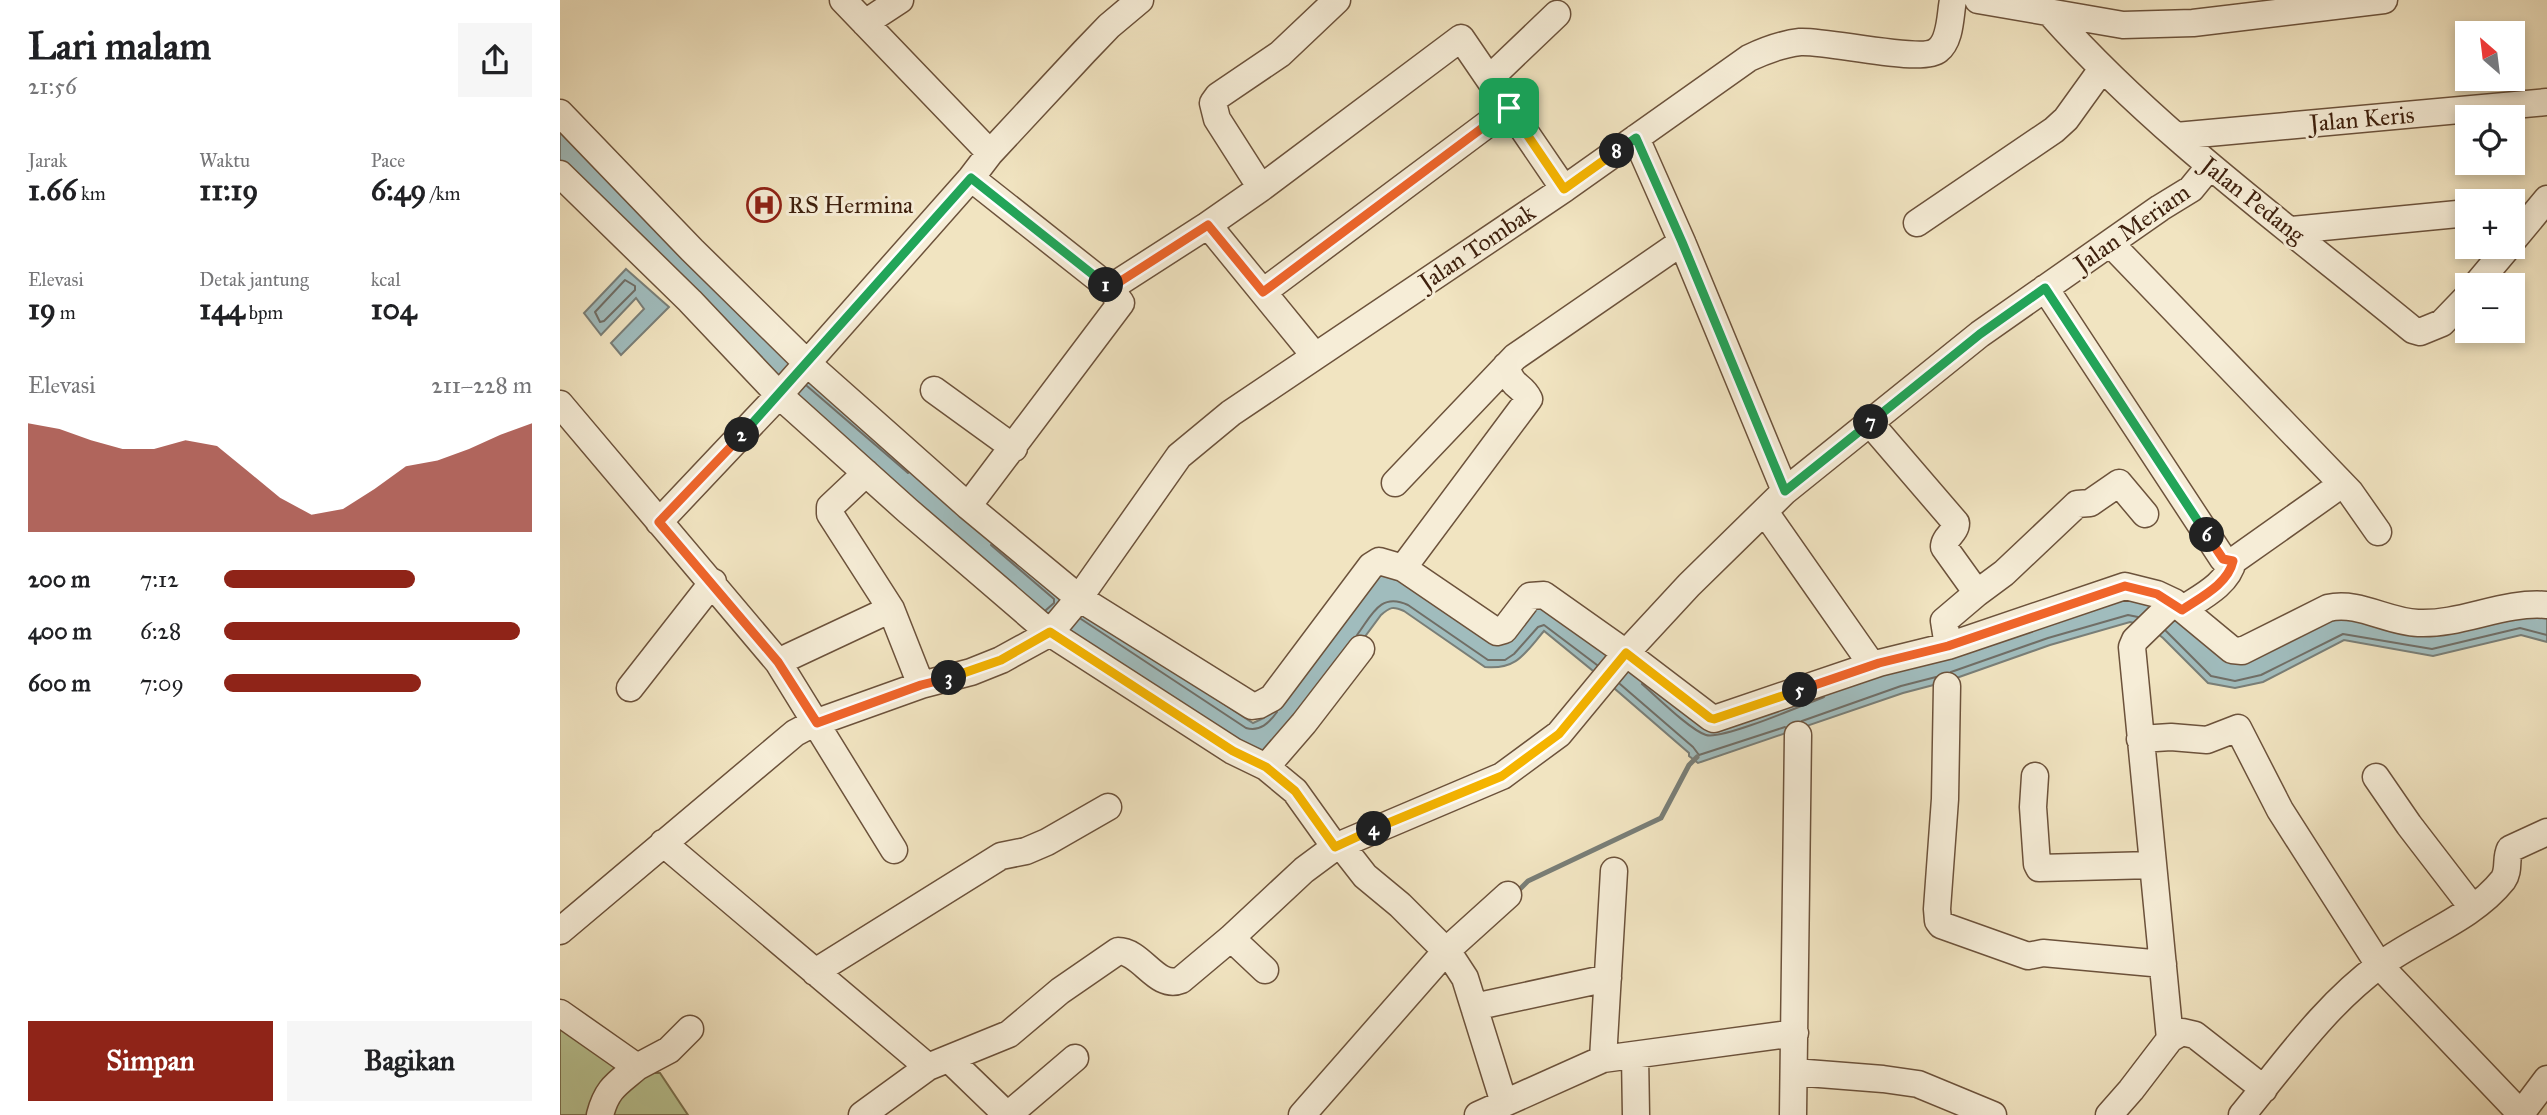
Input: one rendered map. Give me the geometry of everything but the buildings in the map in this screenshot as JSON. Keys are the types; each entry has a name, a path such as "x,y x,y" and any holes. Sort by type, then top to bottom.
{"street":[{"path":"843,0 990,153"},
{"path":"865,23 900,0"},
{"path":"659,522 781,393 990,153 1109,26 1140,0"},
{"path":"1261,188 1217,119 1213,103 1218,96 1280,54 1337,0"},
{"name":"Jalan Tombak","path":"560,931 786,739 817,723 921,685 971,672 1001,660 1053,629 1078,601 1179,456 1231,413 1564,189 1749,58 1783,44 1820,42 1888,52 1929,54 1937,51 1946,41 1953,0"},
{"path":"1978,0 2123,25 2193,23 2278,7 2384,0"},
{"path":"1489,79 1557,14"},
{"name":"Jalan Pedang","path":"2051,14 2102,69 2209,167 2413,330 2420,332 2442,323 2455,310"},
{"path":"1110,288 1261,188 1461,38 1564,189"},
{"path":"1917,223 2054,130 2066,119 2102,69"},
{"name":"Jalan Keris","path":"2176,136 2547,102"},
{"path":"1263,292 1509,108"},
{"path":"560,113 805,365 1078,601 1252,706 1272,698 1371,566 1379,562 1403,568 1497,632 1504,630 1530,596 1540,594 1714,719 1872,665 1948,646 2125,586 2157,594 2232,650 2242,651 2339,605 2395,620 2420,623 2519,606 2547,605"},
{"path":"1636,138 1785,491"},
{"name":"Jalan Meriam","path":"939,1063 1009,1034 1060,990 1112,954 1123,951 1166,981 1174,983 1181,980 1231,938 1283,887 1338,846 1502,776 1559,734 1602,686 1625,655 1689,585 1785,491 1980,334 2192,189 2209,167"},
{"path":"560,174 781,393 866,473 1053,629 1233,751 1266,767 1295,791 1365,876 1400,905 1452,958 1465,978 1504,1103"},
{"path":"968,506 1122,303 1110,288 971,178"},
{"path":"2525,206 2544,202"},
{"path":"2525,225 2544,202"},
{"path":"2291,230 2455,214"},
{"path":"1208,225 1315,356"},
{"path":"1395,483 1515,357 1682,242"},
{"path":"2110,243 2342,484 2378,532"},
{"path":"2486,273 2498,259"},
{"path":"2045,288 2223,559 2233,561"},
{"path":"1403,568 1529,398 1510,380 1506,366"},
{"path":"934,390 1014,448"},
{"path":"562,412 713,582 778,662 894,850"},
{"path":"1870,423 1955,521 1956,528 1944,542 1944,547 1977,593"},
{"path":"866,473 830,507 830,514 891,609 921,685"},
{"path":"1948,646 1943,623 2004,573 2077,504 2092,502 2117,484 2121,484 2145,514"},
{"path":"2170,1039 2140,739 2132,647 2134,640 2175,606 2209,592 2230,573 2233,561 2342,484"},
{"path":"1765,512 1872,665"},
{"path":"630,688 713,582"},
{"path":"778,662 891,609"},
{"path":"1266,767 1361,649"},
{"path":"1947,686 1945,799 1937,909 1941,925 2028,956 2043,953 2163,964"},
{"path":"2140,739 2171,737 2207,740 2238,728 2280,810 2379,965 2520,1114 2547,1079"},
{"path":"1793,1115 1798,735"},
{"path":"2035,776 2036,864 2039,868 2153,865"},
{"path":"2376,777 2472,907"},
{"path":"815,972 1001,856 1034,848 1108,807"},
{"path":"2242,1115 2325,1013 2379,965 2472,907 2503,880 2507,872 2510,849 2547,832"},
{"path":"663,843 815,972 1008,1115 1075,1058"},
{"path":"1603,1059 1614,871"},
{"path":"1302,1115 1452,958 1508,895"},
{"path":"1231,938 1265,970"},
{"path":"1474,1007 1608,978"},
{"path":"560,1013 638,1067"},
{"path":"600,1115 605,1096 638,1067 669,1051 690,1029"},
{"path":"2109,1115 2170,1039 2182,1032 2195,1035 2264,1088"},
{"path":"1478,1115 1603,1059 1795,1033"},
{"path":"1636,1055 1636,1115"},
{"path":"862,1115 939,1063"},
{"path":"1794,1072 1918,1084 1993,1115"}],"green space":[{"path":"560,1027 627,1073 660,1073 688,1115 560,1115"}],"water":[{"path":"560,125 797,365 780,386 560,164"},
{"path":"626,269 669,307 621,355 611,343 644,309 636,298 601,335 584,313"},
{"path":"804,374 1067,601 1045,621 788,394"},
{"path":"1385,568 1492,635 1536,600 1621,656 1603,679 1544,631 1513,663 1485,667 1404,611 1392,608 1381,615 1301,723 1263,754 1057,630 1078,608 1253,723 1264,718 1374,575"},
{"path":"2124,590 2151,598 2225,657 2351,609 2388,624 2547,611 2547,642 2521,635 2433,656 2344,640 2263,682 2235,688 2208,683 2148,626 2130,622 2050,645 1698,763 1607,682 1624,659 1698,723"}],"waterway":[{"path":"1516,893 1528,881 1661,818 1689,765 1697,757"}],"place":[{"name":"RS Hermina","path":"764,205"}],"route":[{"path":"1509,108 1564,189 1636,138 1785,491 1980,334 2045,288 2223,559 2233,561 2230,573 2209,592 2182,610 2157,594 2125,586 1948,646 1879,663 1722,718 1710,718 1626,653 1602,686 1559,734 1502,776 1335,847 1295,791 1266,767 1233,751 1050,632 1027,647 971,672 921,685 817,723 778,662 713,582 659,522 779,395 971,178 1110,288 1208,225 1263,292 1509,108"}]}
